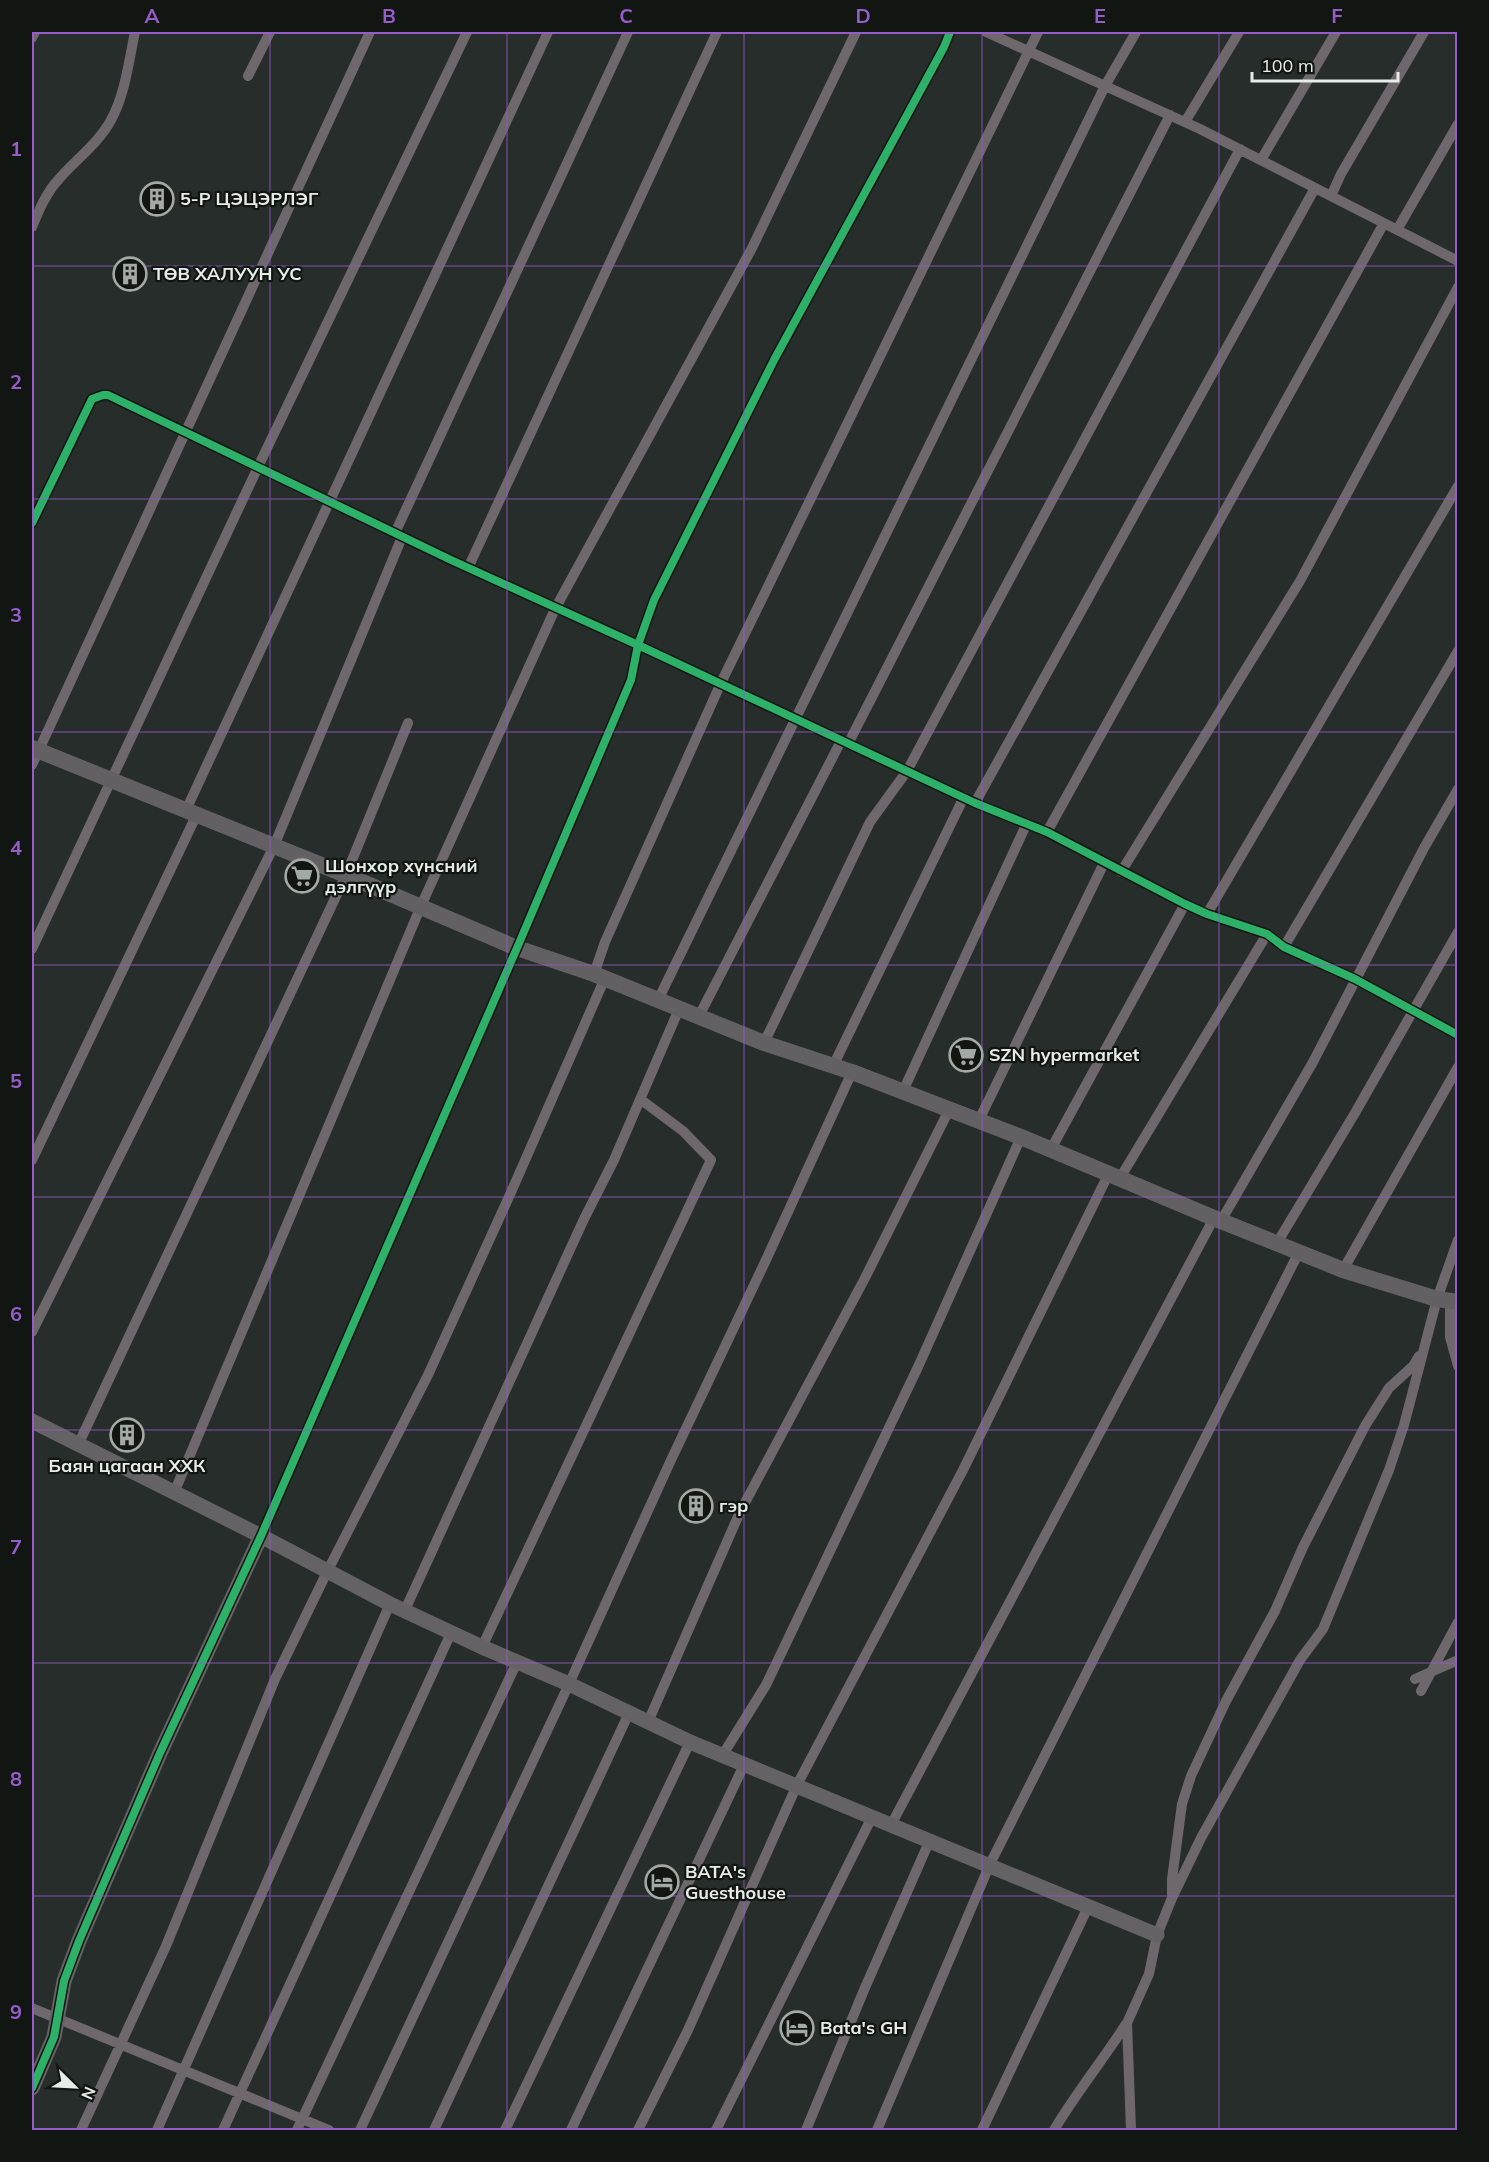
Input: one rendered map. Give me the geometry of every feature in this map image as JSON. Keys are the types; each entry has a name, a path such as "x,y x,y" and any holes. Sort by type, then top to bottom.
{"main road":[{"path":"34,755 111,780 421,906 517,948 599,976 764,1042 852,1072 979,1120 1343,1270 1448,1300"},
{"path":"32,1421 261,1536 327,1572 482,1647 569,1684 722,1756 797,1785 929,1842 990,1864 1157,1935"},
{"path":"32,2088 54,2037 64,1981 79,1941 160,1753 261,1536"}],"street":[{"path":"32,38 35,32"},
{"path":"32,227 42,202 58,180 100,137 112,119 123,87 135,32"},
{"path":"248,76 270,32"},
{"path":"34,755 370,32"},
{"path":"32,949 258,467 467,32"},
{"path":"32,1160 191,812 329,501 548,32"},
{"path":"32,1332 274,846 399,535 628,32"},
{"path":"468,568 717,32"},
{"path":"174,1493 421,906 555,609 752,248 856,32"},
{"path":"261,1536 631,680 638,645 654,600 774,360 944,47 950,32"},
{"path":"986,32 1185,122 1457,261"},
{"path":"81,2130 166,1946 275,1679 428,1375 512,1190 599,976 605,942 720,685 1027,50 1038,32"},
{"path":"657,1000 1105,86 1137,32"},
{"path":"1185,122 1239,32"},
{"path":"1261,160 1336,32"},
{"path":"1331,196 1341,174 1424,32"},
{"path":"699,1016 845,743 1170,115"},
{"path":"1397,230 1458,124"},
{"path":"764,1042 870,822 907,771 1240,149"},
{"path":"975,803 1315,188"},
{"path":"1047,832 1384,223"},
{"path":"1121,872 1300,581 1458,287"},
{"path":"32,523 92,399 97,396 114,397 555,609 638,645 975,803 1047,832 1185,904 1207,914 1267,934 1284,946 1355,979 1458,1035"},
{"path":"1207,914 1458,486"},
{"path":"1284,946 1458,651"},
{"path":"78,1445 346,875 408,723"},
{"path":"891,1825 1218,1220 1313,1062 1355,979 1458,789"},
{"path":"833,1066 964,797"},
{"path":"903,1091 1027,823"},
{"path":"979,1120 1104,863"},
{"path":"1052,1149 1185,904"},
{"path":"1277,1243 1355,1113 1458,932"},
{"path":"638,2130 688,2030 797,1785 963,1470 1114,1175 1267,934"},
{"path":"157,2130 182,2070 398,1607 614,1160 680,1009"},
{"path":"1343,1270 1458,1067"},
{"path":"360,2130 852,1072"},
{"path":"482,1647 711,1160 683,1131 640,1099"},
{"path":"648,1722 740,1512 866,1278 949,1110"},
{"path":"722,1756 766,1685 918,1367 1021,1137"},
{"path":"1458,1240 1448,1300 1450,1337 1458,1366"},
{"path":"877,2130 990,1864 1299,1252"},
{"path":"1172,1898 1172,1879 1182,1804 1196,1766 1226,1701 1275,1611 1303,1547 1365,1426 1389,1388 1413,1365 1424,1349 1448,1300"},
{"path":"1054,2130 1126,2023 1149,1974 1157,1935 1172,1898 1201,1838 1295,1669 1323,1629 1389,1470 1404,1425 1424,1349"},
{"path":"1421,1691 1458,1622"},
{"path":"223,2130 451,1632"},
{"path":"1415,1679 1458,1660"},
{"path":"300,2125 517,1662"},
{"path":"434,2130 629,1713"},
{"path":"505,2130 690,1742"},
{"path":"572,2130 744,1765"},
{"path":"716,2130 872,1817"},
{"path":"806,2130 929,1842"},
{"path":"982,2130 1088,1907"},
{"path":"32,2008 239,2093 300,2125 329,2130"},
{"path":"1126,2023 1131,2130"}],"cycle path":[{"path":"32,2088 54,2037 64,1981 79,1941 160,1753 261,1536 517,948 631,680 638,645 654,600 774,360 944,47 950,32"},
{"path":"32,523 92,399 108,395 451,560 975,803 1047,832 1185,904 1207,914 1267,934 1284,947 1355,979 1458,1035"}],"place":[{"name":"5-Р ЦЭЦЭРЛЭГ","path":"157,199"},
{"name":"ТӨВ ХАЛУУН УС","path":"130,274"},
{"name":"Шонхор хүнсний дэлгүүр","path":"302,876"},
{"name":"SZN hypermarket","path":"966,1055"},
{"name":"Баян цагаан ХХК","path":"127,1435"},
{"name":"гэр","path":"696,1506"},
{"name":"BATA's Guesthouse","path":"662,1882"},
{"name":"Bata's GH","path":"797,2028"}]}
